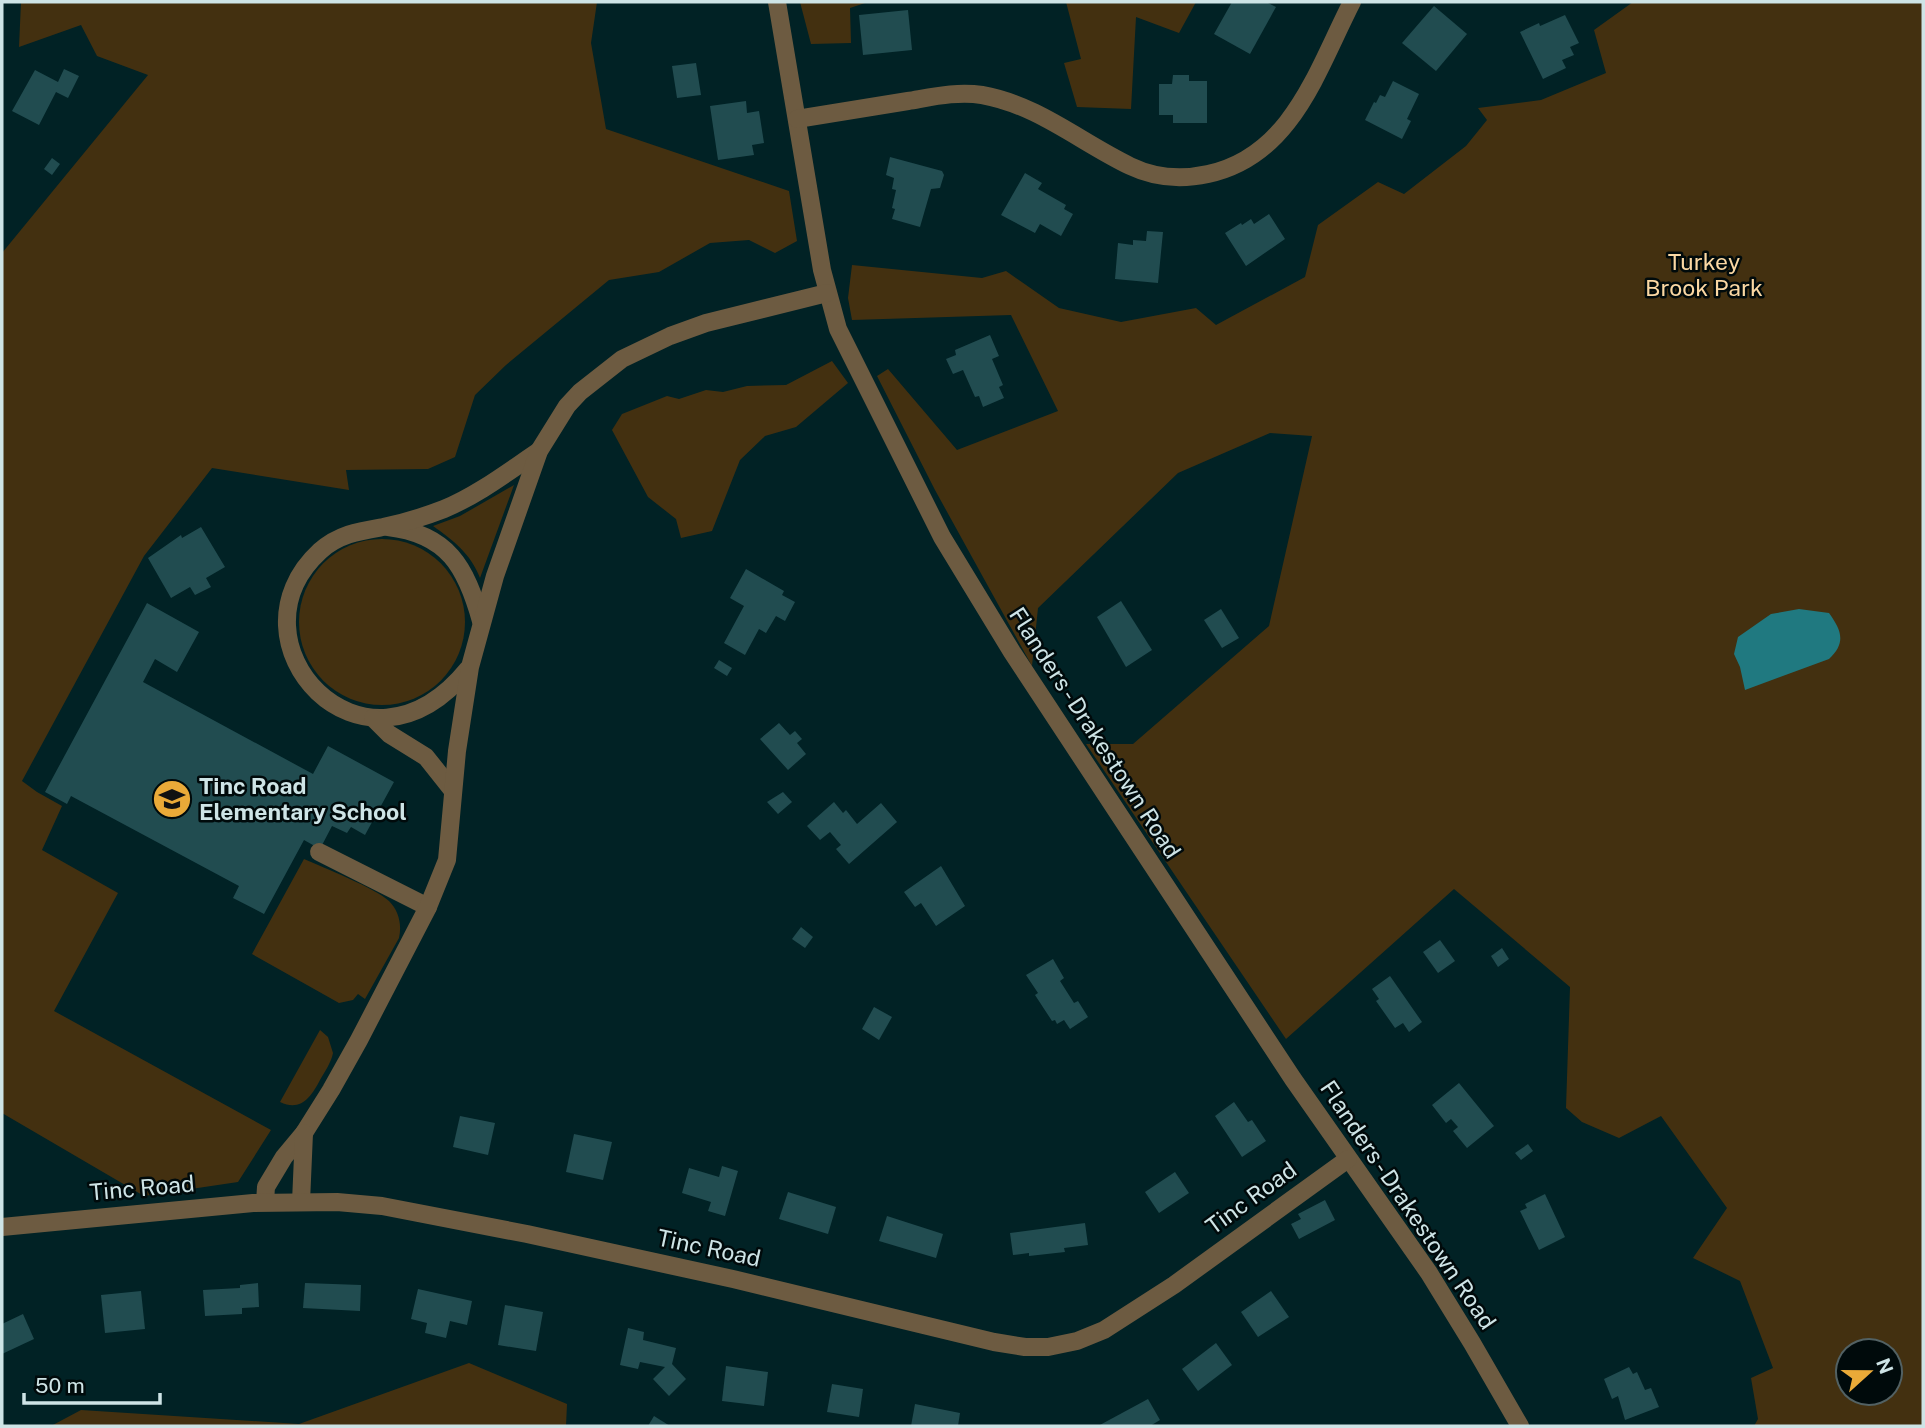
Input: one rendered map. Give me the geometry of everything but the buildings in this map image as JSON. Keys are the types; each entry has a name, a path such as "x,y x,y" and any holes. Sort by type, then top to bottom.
{"street":[{"name":"Flanders - Drakestown Road","path":"777,2 827,293 838,329 920,497 972,589 1348,1159 1429,1273 1520,1426"},
{"path":"797,119 952,94 983,95 1014,103 1043,116 1147,173 1179,178 1223,171 1245,162 1286,125 1299,107 1352,2"},
{"path":"265,1202 266,1186 284,1157 304,1133 359,1040 428,907 447,860 452,828 453,791 470,667 481,621 539,451 567,406 580,392 622,359 670,336 706,323 827,293"},
{"path":"384,527 443,509 467,498 539,451"},
{"path":"470,667 454,687 427,706 396,718 373,718 338,707 308,682 291,648 288,619 296,584 318,552 348,534 366,528 384,527 411,531 425,537 454,559 472,589 481,621"},
{"path":"373,718 388,734 426,757 453,791"},
{"path":"319,852 428,907"},
{"path":"301,1202 304,1133"},
{"name":"Tinc Road","path":"2,1227 265,1202 359,1203 446,1217 798,1293 994,1342 1025,1347 1048,1347 1091,1336 1129,1315 1348,1159"}],"green space":[{"path":"21,2 597,2 591,43 606,129 789,191 797,241 775,253 749,240 710,243 659,272 609,280 506,365 475,395 455,457 428,469 346,470 349,490 212,468 144,556 22,781 62,806 42,850 118,893 54,1011 271,1130 238,1182 144,1196 2,1113 2,253 148,75 97,56 81,25 19,47"},
{"path":"800,2 868,2 850,8 851,43 811,44"},
{"path":"1066,2 1196,2 1179,33 1136,17 1131,109 1077,107 1064,63 1081,59"},
{"name":"Turkey Brook Park","path":"1633,2 1923,2 1923,1426 1754,1426 1758,1419 1751,1378 1773,1368 1740,1281 1693,1258 1727,1208 1661,1116 1619,1138 1582,1122 1566,1108 1570,987 1454,889 1286,1039 1086,744 1133,744 1269,626 1312,436 1270,433 1178,473 1038,608 1032,666 935,490 877,376 888,369 957,450 1058,411 1011,315 852,320 848,298 852,265 982,278 1006,271 1059,308 1121,322 1196,308 1216,325 1305,277 1318,225 1378,182 1404,194 1466,146 1487,120 1478,108 1541,100 1606,73 1594,30"},
{"path":"832,361 848,383 796,427 765,436 740,460 712,531 681,538 676,519 648,497 612,430 622,414 667,396 679,399 706,390 723,392 747,386 786,385"},
{"path":"514,485 480,578 466,555 433,526 460,516"},
{"path":"382,539 414,546 428,553 440,564 451,576 458,590 465,622 458,654 451,668 440,680 428,691 414,698 382,705 350,698 336,691 324,680 313,668 306,654 299,622 306,590 313,576 324,564 336,553 350,546"},
{"path":"304,859 373,890 389,901 397,914 400,923 399,938 365,999 358,994 353,1000 339,1003 252,954"},
{"path":"320,1030 328,1037 333,1053 328,1067 313,1092 300,1104 287,1105 280,1102"},
{"path":"469,1363 567,1404 566,1426 51,1426 81,1410 299,1424"}],"water":[{"path":"1799,609 1829,613 1839,631 1838,648 1829,659 1745,690 1734,654 1738,637 1771,614"}],"place":[{"name":"Tinc Road Elementary School","path":"172,799"}]}
